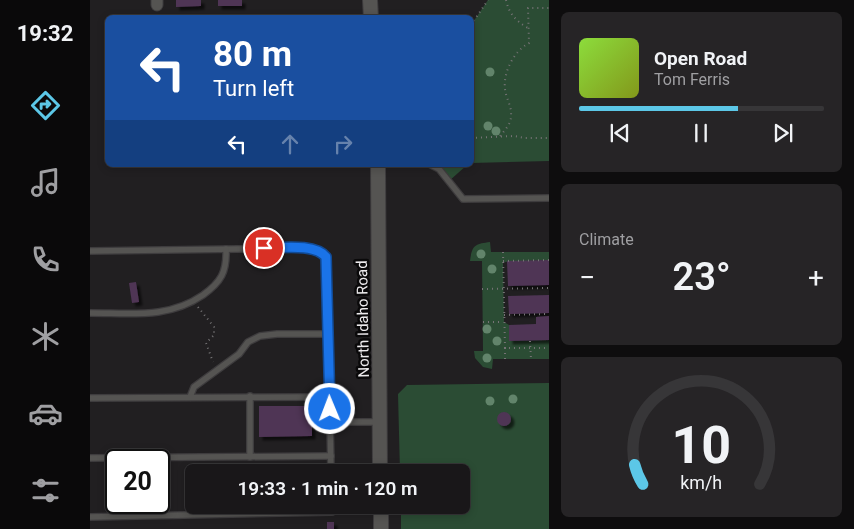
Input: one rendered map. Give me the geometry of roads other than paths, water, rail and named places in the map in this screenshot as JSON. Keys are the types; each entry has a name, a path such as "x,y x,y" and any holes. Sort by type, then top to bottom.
{"street":[{"path":"370,0 371,15"},
{"name":"North Idaho Road","path":"378,167 380,464"},
{"path":"381,514 381,529"}],"lane":[{"path":"436,167 463,199 549,198"},
{"path":"90,251 313,248 323,253 327,261 330,464"},
{"path":"90,313 161,313 185,306 219,281 224,273 226,249"},
{"path":"190,396 194,387 217,372 239,354 248,342 260,336 276,334 329,334"},
{"path":"90,398 190,396 330,397"},
{"path":"250,396 250,457"},
{"path":"330,422 380,422"},
{"path":"90,458 330,456"},
{"path":"90,517 235,514"}]}
